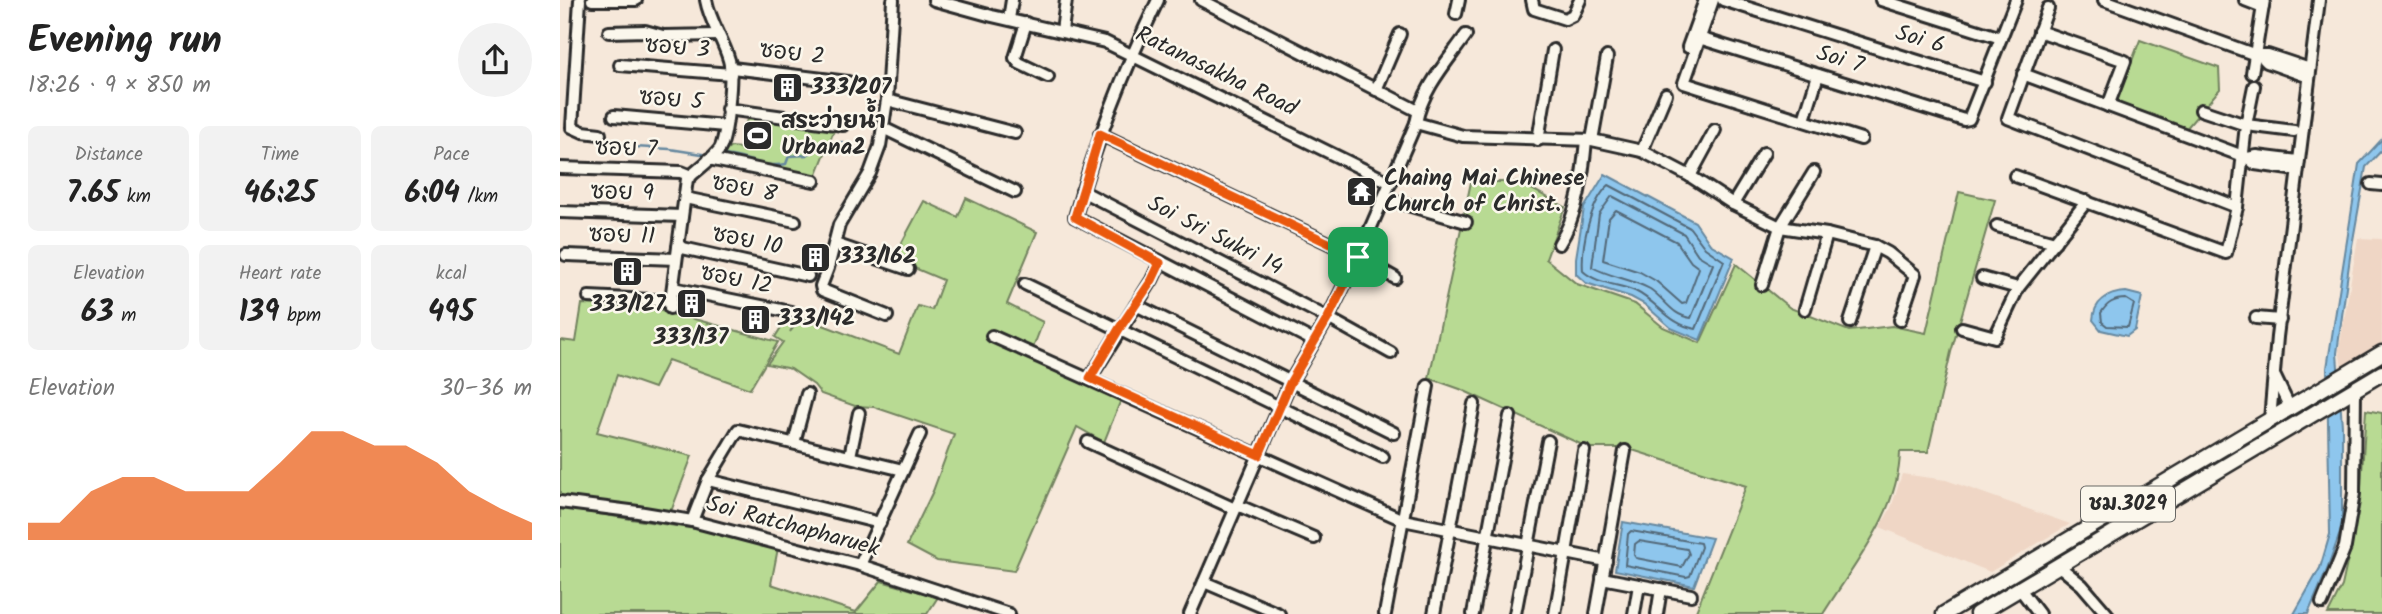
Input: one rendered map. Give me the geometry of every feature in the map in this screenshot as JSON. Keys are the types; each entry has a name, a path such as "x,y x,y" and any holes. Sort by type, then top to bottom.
{"main road":[{"name":"ชม.3029","path":"1944,614 2382,354"},
{"name":"ชม.3029","path":"1977,614 2382,373"}],"street":[{"path":"580,0 572,127 583,132 600,134"},
{"path":"592,0 636,0"},
{"path":"589,297 671,304 687,180 721,148 727,110 731,71 706,0"},
{"path":"887,316 822,290 822,284 839,225 870,173 883,128 893,0"},
{"name":"Ratanasakha Road","path":"934,0 1105,42 1391,183"},
{"path":"1009,19 1012,0"},
{"path":"1062,32 1066,0"},
{"path":"1158,0 1132,54 1100,134 1075,217 1314,341"},
{"path":"1201,0 1376,90 1417,117 1463,136 1589,140 1642,151 1690,176 1733,204 1780,227 1826,234 1875,246 1915,275 1900,320"},
{"path":"1456,14 1459,0"},
{"path":"1532,0 1534,9 1565,19 1570,18 1578,5"},
{"path":"1705,0 1678,81 1861,139"},
{"path":"1684,83 1713,0"},
{"name":"Soi 6","path":"1723,0 1985,82"},
{"path":"1881,0 2001,38"},
{"path":"1985,82 2016,0"},
{"path":"2104,0 2259,56 2268,55 2310,73"},
{"path":"2245,0 2264,3 2259,56 2252,72"},
{"path":"2270,420 2273,374 2319,0"},
{"path":"2048,8 2008,118 2237,207"},
{"path":"1026,23 1015,58 1019,64 1048,77"},
{"path":"608,32 645,31 663,36 718,35"},
{"path":"2039,31 2125,61 2108,106"},
{"path":"1376,90 1400,34"},
{"path":"1190,614 1290,383 1328,318 1358,257 1417,117 1445,60 1466,35"},
{"name":"Soi 7","path":"1699,38 1959,120 1969,118 1985,82"},
{"path":"1538,140 1553,50"},
{"path":"1559,244 1572,217 1607,57"},
{"name":"ซอย 3","path":"620,65 731,71"},
{"name":"ซอย 2","path":"731,71 848,82"},
{"path":"1804,120 1818,75"},
{"path":"2023,75 2246,158 2257,156 2298,165"},
{"path":"2015,176 2224,253 2228,251 2246,158 2246,125 2254,86"},
{"path":"1642,151 1666,94"},
{"path":"887,100 1015,133"},
{"path":"727,110 843,125"},
{"path":"2201,110 2246,125 2294,131"},
{"name":"ซอย 5","path":"614,116 725,126"},
{"path":"883,128 1015,192"},
{"path":"1690,176 1715,130"},
{"path":"1100,134 1358,257 1395,278"},
{"path":"1733,204 1764,153"},
{"path":"712,156 814,181"},
{"name":"ซอย 7","path":"560,168 681,172 691,176"},
{"path":"1762,285 1780,227 1814,172"},
{"name":"Soi Sri Sukri 14","path":"1082,191 1391,353"},
{"name":"ซอย 8","path":"685,198 795,221"},
{"path":"1384,198 1466,222"},
{"path":"1962,328 1995,337 2018,288 2087,201"},
{"name":"ซอย 9","path":"560,212 682,216"},
{"path":"1997,226 2055,242"},
{"path":"1805,309 1826,234"},
{"path":"835,244 908,269"},
{"path":"1850,322 1875,246"},
{"name":"ซอย 11","path":"566,255 677,253"},
{"name":"ซอย 10","path":"677,253 808,276"},
{"path":"1090,378 1160,263"},
{"path":"1982,278 2018,288"},
{"path":"1025,284 1382,457"},
{"name":"ซอย 12","path":"673,288 785,308"},
{"path":"1136,305 1394,433"},
{"path":"2256,318 2280,320"},
{"path":"992,336 1403,520 1606,561"},
{"path":"2273,374 2290,408"},
{"path":"1385,614 1428,386"},
{"path":"2322,603 2344,547 2354,493 2355,389"},
{"path":"794,443 807,394"},
{"path":"1434,614 1475,404"},
{"path":"850,456 859,413"},
{"path":"1473,614 1510,416"},
{"path":"692,521 708,480 738,430 903,470"},
{"path":"860,565 920,434"},
{"path":"1515,614 1548,441"},
{"path":"1088,442 1314,538"},
{"path":"1555,614 1584,451"},
{"path":"1596,614 1625,452"},
{"path":"708,480 880,523"},
{"name":"Soi Ratchapharuek","path":"560,502 692,521 860,565 1009,614"},
{"path":"2059,566 2081,585 2107,614"},
{"path":"1602,578 1691,595"},
{"path":"1204,582 1279,614"},
{"path":"1633,614 1639,585"},
{"path":"1657,614 1661,589"},
{"path":"2020,589 2039,614"}],"shaded area":[{"path":"2358,238 2382,239 2382,346 2342,367 2339,350"},
{"path":"1902,474 1946,480 2070,524 1990,572 1880,527 1891,508"}],"green space":[{"path":"2140,40 2219,68 2220,89 2185,130 2116,103"},
{"path":"748,114 835,128 814,181 714,160 731,147 761,150 760,141 770,142 771,132 745,128"},
{"path":"1471,182 1519,182 1565,207 1546,259 1577,284 1635,304 1663,327 1700,343 1736,264 1790,308 1849,331 1892,326 1926,333 1959,192 1995,200 1951,352 1928,452 1900,452 1898,474 1883,516 1861,557 1823,614 1695,614 1746,486 1626,448 1589,448 1460,389 1429,378"},
{"path":"966,198 1037,232 1007,304 1043,322 1030,356 1122,397 1104,442 1077,427 1014,571 937,561 907,545 933,491 954,434 874,407 855,406 821,394 814,385 791,369 767,364 783,342 775,337 789,315 798,317 790,332 802,317 899,354 918,306 932,310 943,280 893,259 924,201 958,217"},
{"path":"582,304 654,308 778,342 750,389 668,360 654,388 617,375 597,432 692,456 672,509 663,511 560,496 560,340 576,342"},
{"path":"2366,410 2382,413 2382,614 2328,614 2342,586 2360,503"},
{"path":"560,508 708,531 778,548 771,584 856,612 881,581 938,597 927,614 560,614"}],"water":[{"path":"2382,139 2382,150 2366,167 2337,353 2342,426 2342,527 2308,614 2294,614 2320,568 2330,534 2327,368 2359,164"},
{"path":"1605,174 1695,222 1710,244 1734,258 1700,340 1671,328 1644,304 1631,297 1586,283 1576,274 1584,208"},
{"path":"2126,292 2142,296 2135,330 2127,336 2101,330 2093,320 2099,303 2108,296"},
{"path":"1623,522 1712,538 1694,586 1615,570"}],"waterway":[{"path":"608,140 616,146 670,149 708,155"},
{"path":"721,155 777,165 786,164 789,156 807,155 824,145 843,142"}],"place":[{"name":"333/207","path":"788,88"},
{"name":"สระว่ายน้ำ Urbana2","path":"758,135"},
{"name":"Chaing Mai Chinese Church of Christ.","path":"1361,192"},
{"name":"333/162","path":"816,257"},
{"name":"333/127","path":"628,271"},
{"name":"333/137","path":"691,304"},
{"name":"333/142","path":"755,319"}],"route":[{"path":"1100,134 1358,257 1328,318 1290,383 1259,455 1090,378 1160,263 1075,217 1100,134"}]}
